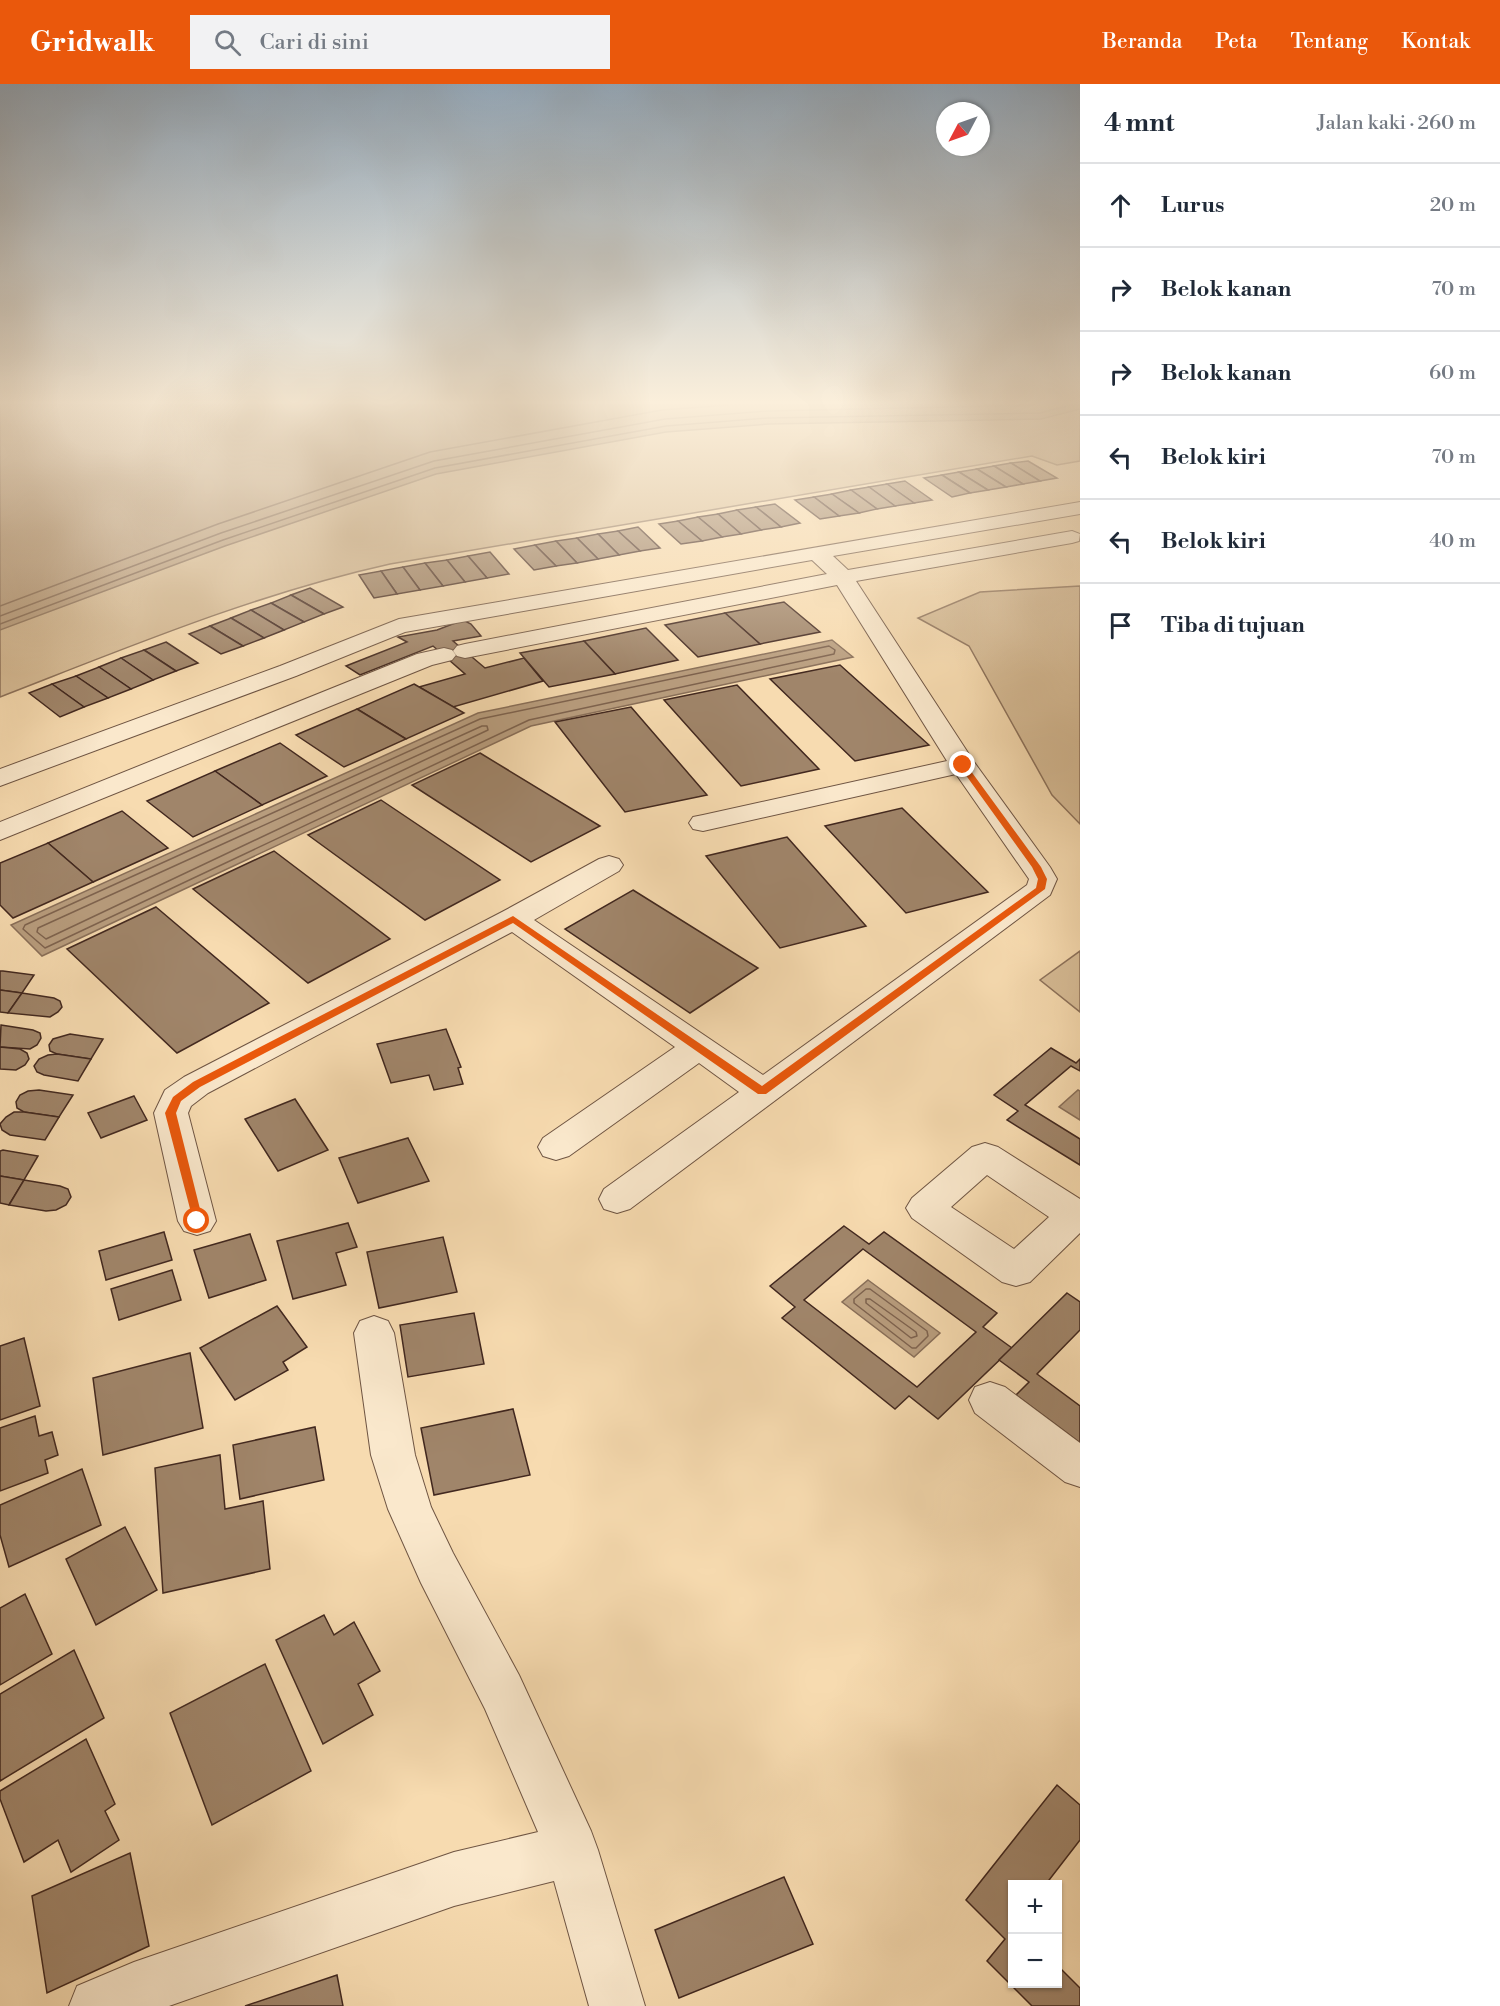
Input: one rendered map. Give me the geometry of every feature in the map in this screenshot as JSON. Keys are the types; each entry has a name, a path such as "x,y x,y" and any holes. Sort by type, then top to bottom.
{"street":[{"path":"0,778 288,671 399,626 1080,508"},
{"path":"0,832 425,659 843,577 1072,537"},
{"path":"617,1199 1040,889 1043,879 1036,867 963,765 843,577 818,554"},
{"path":"288,671 331,699"},
{"path":"703,823 963,765"},
{"path":"197,1221 171,1113 177,1099 196,1085 513,919 609,865"},
{"path":"513,919 762,1091"},
{"path":"556,1147 700,1046"},
{"path":"374,1333 393,1455 410,1509 437,1568 502,1692 572,1850 617,2006"},
{"path":"990,1400 1080,1468"},
{"path":"97,2006 145,1986 454,1880 572,1850"}],"shaded area":[{"path":"0,495 802,495 390,564 340,576 290,590 193,623 0,697"},
{"path":"1080,586 1080,824 1052,795 969,646 918,618 980,592"},
{"path":"1080,951 1080,1012 1040,980"}],"water":[{"path":"0,495 375,495 225,546 0,630"},
{"path":"832,640 853,657 531,726 42,956 11,925 478,713"},
{"path":"1078,1090 1080,1091 1080,1120 1059,1107"},
{"path":"868,1280 940,1333 914,1357 842,1302"}],"building":[{"path":"833,495 857,495 877,509 859,513"},
{"path":"833,495 859,513 839,516 814,497"},
{"path":"857,495 880,495 895,506 877,509"},
{"path":"880,495 902,495 914,503 895,506"},
{"path":"902,495 924,495 932,500 914,503"},
{"path":"814,497 839,516 820,519 795,500"},
{"path":"775,504 800,523 781,527 756,507"},
{"path":"756,507 781,527 761,530 737,510"},
{"path":"737,510 761,530 741,534 718,514"},
{"path":"718,514 741,534 722,537 698,517"},
{"path":"698,517 722,537 702,541 678,521"},
{"path":"678,521 702,541 681,544 659,524"},
{"path":"638,527 660,548 640,551 618,531"},
{"path":"618,531 640,551 619,555 598,534"},
{"path":"598,534 619,555 598,559 577,538"},
{"path":"577,538 598,559 577,563 556,541"},
{"path":"556,541 577,563 556,566 535,545"},
{"path":"535,545 556,566 534,570 514,549"},
{"path":"490,552 509,574 487,578 468,556"},
{"path":"468,556 487,578 465,582 447,560"},
{"path":"447,560 465,582 443,586 425,563"},
{"path":"425,563 443,586 420,590 403,567"},
{"path":"403,567 420,590 397,594 381,571"},
{"path":"381,571 397,594 374,598 359,575"},
{"path":"310,588 343,607 324,614 291,595"},
{"path":"291,595 324,614 304,622 271,603"},
{"path":"784,602 820,632 760,644 725,613"},
{"path":"271,603 304,622 284,630 251,610"},
{"path":"251,610 284,630 264,638 231,618"},
{"path":"725,613 760,644 698,657 665,625"},
{"path":"231,618 264,638 243,646 210,626"},
{"path":"463,620 471,624 481,636 453,641 485,668 524,658 543,681 453,707 419,687 465,674 433,646 360,675 346,666 407,642 398,637 437,630"},
{"path":"210,626 243,646 221,654 189,634"},
{"path":"646,628 678,660 615,674 584,641"},
{"path":"584,641 615,674 549,687 520,653"},
{"path":"166,642 198,663 176,671 144,650"},
{"path":"144,650 176,671 153,680 121,658"},
{"path":"121,658 153,680 131,689 99,667"},
{"path":"840,665 929,745 855,761 770,679"},
{"path":"99,667 131,689 108,698 76,676"},
{"path":"76,676 108,698 84,707 52,684"},
{"path":"52,684 84,707 60,717 29,693"},
{"path":"414,684 464,713 406,739 357,709"},
{"path":"737,685 819,769 741,786 664,700"},
{"path":"631,707 707,795 625,812 555,722"},
{"path":"357,709 406,739 344,767 296,735"},
{"path":"280,743 327,776 262,805 215,771"},
{"path":"480,753 600,826 531,862 412,785"},
{"path":"215,771 262,805 193,837 147,801"},
{"path":"381,800 500,880 425,920 308,835"},
{"path":"902,808 988,892 906,913 825,826"},
{"path":"122,811 168,848 93,882 48,843"},
{"path":"787,837 866,926 780,948 706,856"},
{"path":"48,843 93,882 13,918 0,905 0,863"},
{"path":"274,851 390,939 308,983 193,889"},
{"path":"633,890 758,968 690,1013 565,929"},
{"path":"156,907 269,1003 177,1053 67,949"},
{"path":"0,971 34,975 22,993 0,990"},
{"path":"0,990 22,993 8,1013 0,1012"},
{"path":"22,993 54,998 60,1001 62,1007 50,1017 8,1013"},
{"path":"1,1025 33,1030 40,1033 41,1038 37,1045 30,1049 0,1047"},
{"path":"446,1029 461,1067 458,1068 463,1084 434,1090 429,1075 391,1083 377,1044"},
{"path":"70,1034 103,1039 91,1059 50,1051 49,1045 53,1039"},
{"path":"0,1047 20,1049 27,1053 29,1059 25,1065 16,1070 0,1069"},
{"path":"1051,1048 1076,1063 1080,1059 1080,1071 1071,1066 1025,1105 1080,1139 1080,1165 1007,1120 1018,1111 994,1095"},
{"path":"57,1054 91,1059 78,1081 37,1072 34,1066 39,1059"},
{"path":"39,1090 73,1095 59,1117 24,1112 17,1108 16,1102 20,1095 28,1091"},
{"path":"134,1096 147,1120 101,1138 88,1113"},
{"path":"295,1099 328,1150 278,1171 245,1119"},
{"path":"14,1112 59,1117 45,1140 10,1135 2,1130 0,1124"},
{"path":"408,1138 429,1181 358,1203 339,1158"},
{"path":"0,1151 38,1156 24,1180 0,1176"},
{"path":"0,1176 24,1180 9,1205 0,1203"},
{"path":"24,1180 60,1186 68,1189 71,1197 66,1205 56,1210 46,1211 9,1205"},
{"path":"348,1223 357,1247 336,1253 346,1285 293,1299 277,1241"},
{"path":"844,1226 869,1244 884,1232 997,1313 983,1327 1012,1348 938,1419 909,1396 895,1409 782,1318 795,1307 770,1286","holes":["863,1249 976,1332 917,1387 804,1300"]},
{"path":"164,1232 172,1260 106,1280 99,1251"},
{"path":"250,1234 266,1280 209,1298 194,1250"},
{"path":"443,1237 457,1292 379,1308 367,1252"},
{"path":"172,1270 181,1300 119,1320 111,1289"},
{"path":"1067,1293 1080,1302 1080,1330 1037,1374 1080,1406 1080,1443 1016,1395 1029,1382 999,1360"},
{"path":"277,1306 307,1347 283,1362 288,1370 235,1400 200,1348"},
{"path":"474,1313 484,1364 408,1377 400,1325"},
{"path":"24,1338 40,1406 0,1420 0,1346"},
{"path":"190,1353 203,1428 103,1455 93,1378"},
{"path":"513,1409 530,1475 434,1495 421,1428"},
{"path":"35,1416 39,1436 52,1432 58,1455 45,1460 48,1473 0,1491 0,1428"},
{"path":"315,1427 324,1480 240,1499 233,1445"},
{"path":"220,1455 225,1509 263,1501 270,1569 163,1593 155,1468"},
{"path":"82,1469 101,1525 9,1567 0,1535 0,1505"},
{"path":"125,1527 157,1590 96,1625 66,1559"},
{"path":"25,1594 52,1654 0,1685 0,1608"},
{"path":"324,1615 334,1635 354,1622 380,1671 358,1684 373,1715 323,1744 276,1640"},
{"path":"74,1650 104,1718 0,1781 0,1694"},
{"path":"265,1664 311,1771 212,1825 170,1713"},
{"path":"86,1739 115,1804 105,1811 119,1840 71,1872 58,1840 24,1862 0,1799 0,1791"},
{"path":"1057,1785 1080,1805 1080,1840 1049,1880 1008,1880 1008,1982 987,1961 1005,1939 966,1900"},
{"path":"130,1853 149,1946 47,1993 32,1896"},
{"path":"784,1877 813,1944 679,1998 655,1930"},
{"path":"1062,1970 1080,1988 1080,2006 1032,2006 1014,1988 1062,1988"},
{"path":"337,1975 343,2006 245,2006"}],"route":[{"path":"197,1221 171,1113 177,1099 196,1085 513,919 762,1091 1040,889 1043,879 1036,867 963,765"}]}
